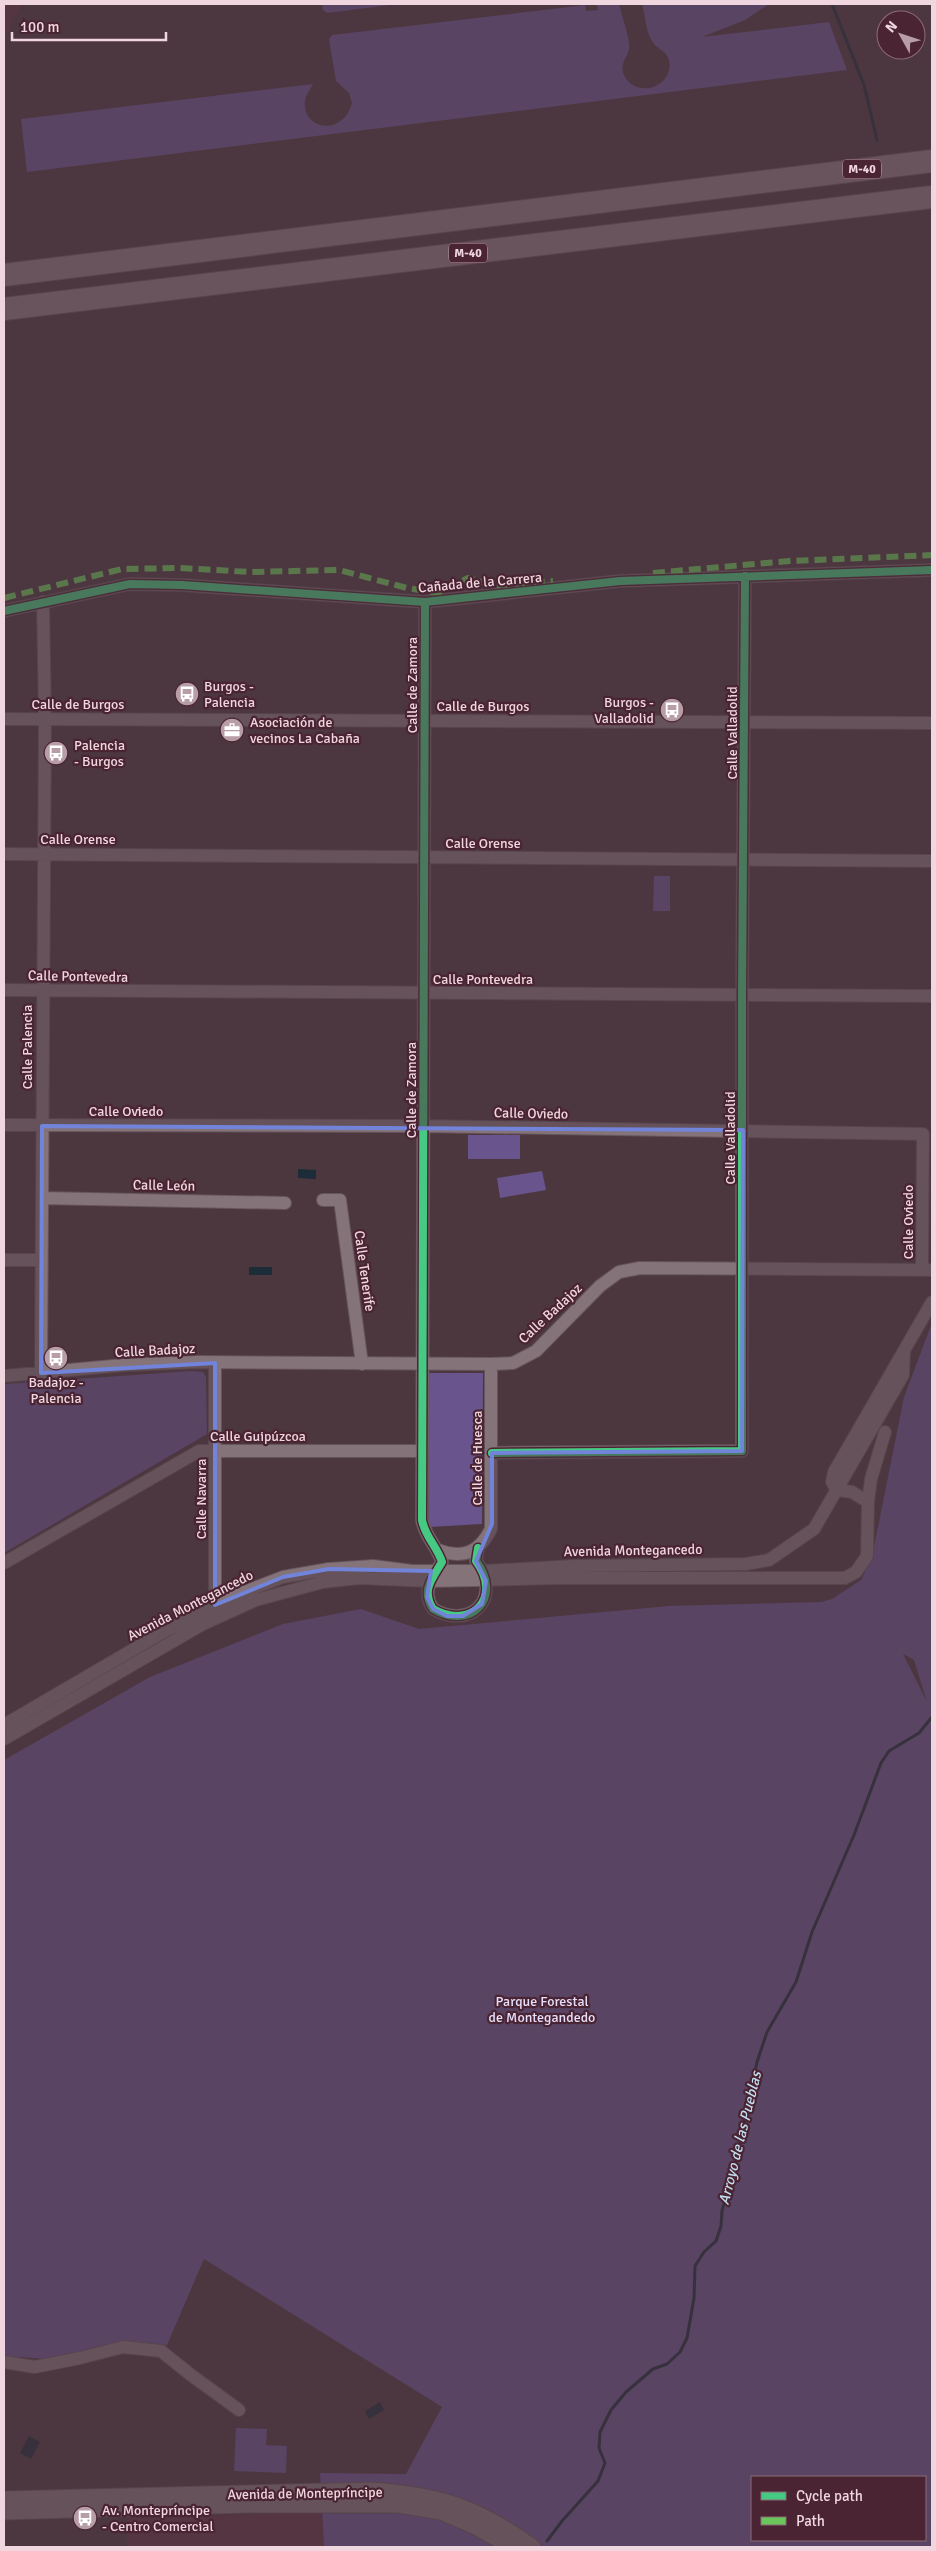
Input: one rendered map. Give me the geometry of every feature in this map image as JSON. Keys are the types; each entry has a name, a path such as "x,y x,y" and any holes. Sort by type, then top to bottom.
{"highway":[{"name":"M-40","path":"4,275 932,161"},
{"name":"M-40","path":"4,309 932,197"}],"street":[{"name":"Cañada de la Carrera","path":"4,611 130,584 182,585 425,602 620,580 932,570"},
{"name":"Calle Valladolid","path":"492,1453 742,1451 742,994 745,576"},
{"name":"Calle Palencia","path":"41,1373 45,719 43,602"},
{"name":"Calle de Zamora","path":"425,602 422,1520 430,1541 438,1550"},
{"name":"Calle de Burgos","path":"4,718 932,723"},
{"name":"Calle Orense","path":"4,854 932,861"},
{"name":"Calle Pontevedra","path":"4,990 932,996"},
{"name":"Calle Oviedo","path":"4,1125 423,1126 923,1134 927,1269"},
{"name":"Calle León","path":"42,1198 285,1202"},
{"name":"Calle Tenerife","path":"322,1200 340,1200 362,1364"},
{"path":"4,1260 41,1260"},
{"name":"Calle Badajoz","path":"4,1376 124,1365 215,1363 513,1363 536,1351 600,1286 620,1272 640,1268 927,1269"},
{"path":"868,1502 852,1492 837,1490 832,1482 834,1472 932,1302"},
{"name":"Calle Navarra","path":"215,1363 216,1605"},
{"name":"Calle de Huesca","path":"478,1548 488,1535 492,1524 491,1364"},
{"name":"Avenida Montegancedo","path":"4,1725 165,1631 216,1605 283,1577 329,1568 373,1566 485,1576 560,1578 845,1578 856,1572 867,1556 868,1502 875,1463 885,1432"},
{"name":"Calle Guipúzcoa","path":"4,1563 199,1451 422,1451"},
{"name":"Avenida Montegancedo","path":"4,1739 204,1624 256,1600 323,1582 359,1578 429,1581 574,1566 746,1564 769,1560 781,1554 814,1529 837,1490"},
{"path":"438,1550 462,1555 478,1548"},
{"path":"438,1550 442,1562 429,1581 427,1597 433,1609 447,1616 456,1616 470,1614 478,1610 486,1597 485,1576 476,1561 478,1548"},
{"path":"778,1579 777,1563 781,1554"},
{"path":"4,2362 35,2367 123,2347 161,2351 190,2375 239,2410"},
{"name":"Avenida de Montepríncipe","path":"4,2499 370,2490 400,2492 433,2497 472,2510 506,2528 533,2547"},
{"name":"Avenida de Montepríncipe","path":"4,2512 276,2504 399,2505 441,2512 474,2526 512,2547"}],"highlighted area":[{"path":"42,1126 743,1130 742,1451 492,1453 492,1524 476,1561 486,1581 482,1604 463,1616 447,1616 433,1609 427,1597 431,1571 329,1569 283,1577 215,1605 215,1363 41,1373"}],"shaded area":[{"path":"4,4 21,4 4,40"},
{"path":"322,2512 324,2547 127,2547 127,2519"}],"green space":[{"path":"322,4 398,4 327,13 323,10"},
{"path":"597,4 619,4 629,45 622,69 625,77 631,84 638,87 654,87 661,83 669,70 668,57 654,44 650,37 642,4 769,4 745,20 702,37 829,22 847,70 27,172 21,119 313,84 305,101 306,111 316,123 324,126 332,125 340,121 347,114 352,103 349,93 336,81 329,39 332,35 585,5 586,11 598,10"},
{"path":"654,876 670,876 670,911 653,911"},
{"path":"468,1135 520,1135 520,1159 468,1159"},
{"path":"542,1171 546,1190 500,1198 497,1178"},
{"name":"Parque Forestal de Montegandedo","path":"932,1323 932,2547 324,2547 320,2473 406,2474 442,2407 204,2259 167,2345 47,2359 4,2356 4,1760 150,1677 283,1624 361,1609 419,1629 669,1606 821,1602 832,1599 861,1580 872,1557 904,1397","holes":["903,1654 914,1660 927,1702"]},
{"path":"191,1371 203,1372 206,1377 207,1434 4,1553 4,1384"},
{"path":"429,1373 483,1373 482,1524 429,1527"},
{"path":"236,2428 267,2429 266,2445 287,2446 286,2473 234,2471"}],"water":[{"path":"298,1169 316,1170 316,1179 298,1178"},
{"path":"249,1267 272,1267 272,1275 249,1275"},
{"path":"380,2402 384,2410 369,2419 365,2411"},
{"path":"29,2436 40,2442 31,2459 20,2453"}],"waterway":[{"path":"832,4 864,85 877,140"},
{"name":"Arroyo de las Pueblas","path":"547,2541 562,2521 598,2481 605,2463 599,2448 600,2432 611,2410 626,2392 653,2369 667,2364 680,2352 687,2338 694,2298 695,2266 704,2252 716,2241 721,2226 722,2211 736,2162 757,2062 767,2032 796,1982 812,1932 854,1835 881,1763 889,1751 919,1733 932,1717"}],"marked path":[{"path":"653,573 789,561 932,555"},
{"path":"4,598 122,569 179,568 250,572 339,570 407,588 438,593 468,578 495,586 553,581"}],"cycle path":[{"path":"4,611 130,584 182,585 425,602 620,581 932,570"},
{"path":"492,1453 742,1451 742,995 745,576"},
{"path":"425,602 422,1520 442,1562 428,1590 428,1596 433,1609 447,1615 460,1616 471,1613 479,1607 485,1598 486,1587 484,1574 476,1561 478,1548"}],"place":[{"name":"Burgos - Palencia","path":"187,694"},
{"name":"Burgos - Valladolid","path":"672,710"},
{"name":"Asociación de vecinos La Cabaña","path":"232,730"},
{"name":"Palencia - Burgos","path":"56,753"},
{"name":"Badajoz - Palencia","path":"56,1358"},
{"name":"Av. Montepríncipe - Centro Comercial","path":"85,2518"}]}
